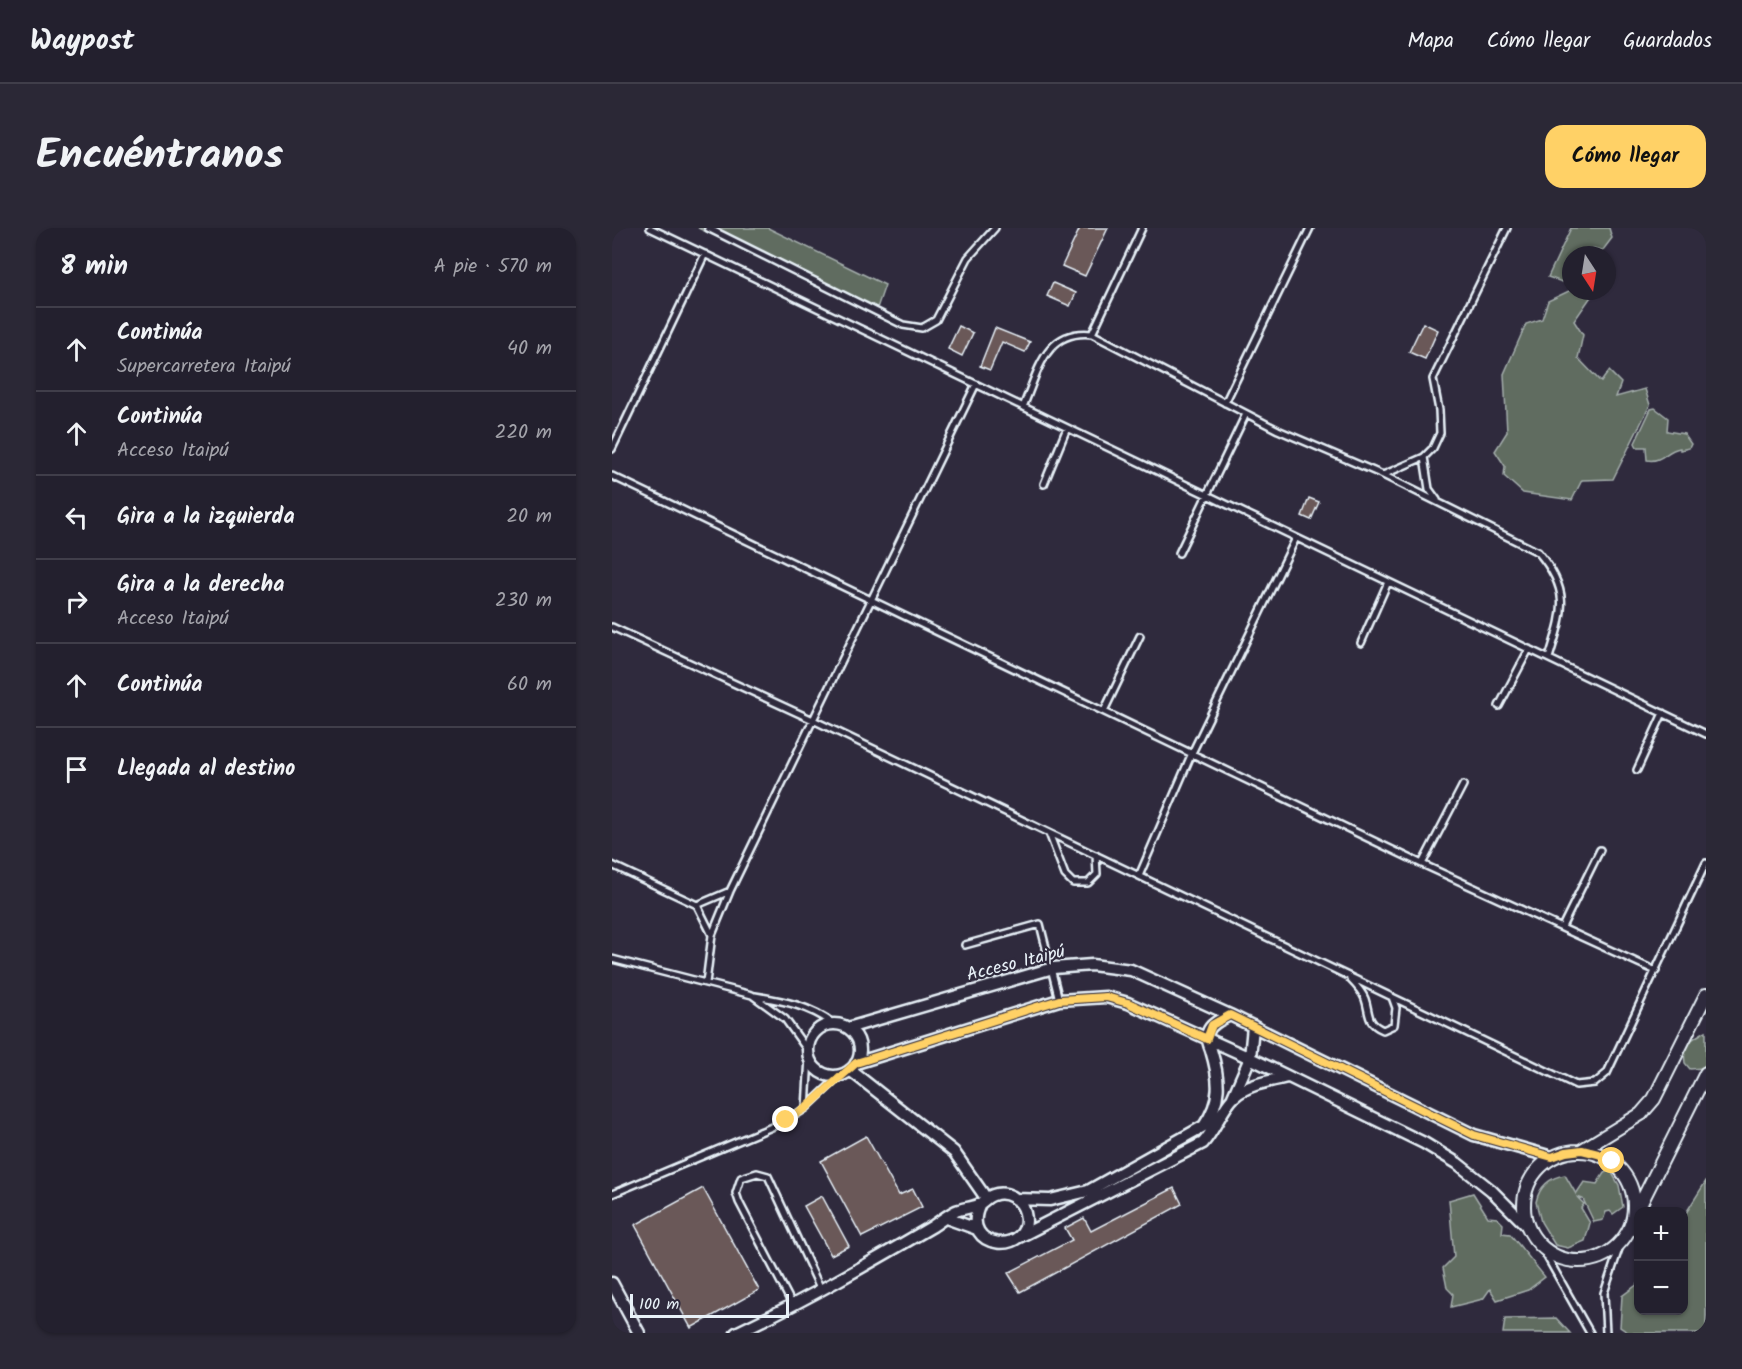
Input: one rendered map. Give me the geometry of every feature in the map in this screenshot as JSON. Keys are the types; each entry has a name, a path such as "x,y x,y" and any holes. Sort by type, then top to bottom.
{"street":[{"name":"Acceso Itaipú","path":"848,1028 1053,968 1092,965 1131,970 1253,1026 1474,1135 1552,1157"},
{"path":"1582,1150 1641,1114 1654,1099 1706,995"},
{"path":"850,1069 859,1043 848,1028 834,1024 820,1028 813,1034 808,1054 814,1066 825,1074 850,1069 1059,1000 1106,997 1128,1003 1250,1058 1424,1143 1457,1163 1491,1190 1527,1226 1542,1248 1557,1257 1574,1262 1599,1257 1621,1243 1706,1073"},
{"path":"736,1333 822,1291 959,1210 1001,1194 1016,1199 1050,1200 1088,1191 1204,1126 1214,1112 1219,1093 1219,1080 1207,1039 1212,1025 1230,1015"},
{"path":"946,1218 977,1229 988,1241 1005,1243 1203,1143 1213,1133 1233,1097 1250,1058 1253,1026"},
{"path":"850,1069 954,1152 983,1201"},
{"path":"1233,1097 1265,1082 1288,1077"},
{"path":"1527,1226 1524,1202 1530,1180 1539,1167 1552,1157 1582,1150 1612,1161 1624,1173 1632,1187 1635,1203 1633,1219"},
{"path":"1013,1240 1024,1228 1025,1220 1025,1212 1016,1199"},
{"path":"977,1229 976,1212 983,1201"},
{"path":"612,1283 614,1294 639,1333"}],"lane":[{"path":"650,228 1706,734"},
{"path":"708,228 903,325 922,328 936,320 968,258 995,228"},
{"path":"1092,334 1142,228"},
{"path":"1225,403 1310,228"},
{"path":"1383,474 1424,457 1433,448 1440,433 1439,410 1433,379 1506,228"},
{"path":"612,449 705,254"},
{"path":"1023,407 1053,344 1064,336 1077,333 1092,334 1246,414 1383,474 1538,552 1554,570 1561,588 1562,603 1549,658"},
{"path":"706,983 712,935 730,891 976,384"},
{"path":"1179,553 1246,414"},
{"path":"1044,484 1067,428"},
{"path":"1424,457 1429,489 1438,502"},
{"path":"612,476 1422,864 1656,970"},
{"path":"1139,876 1192,753 1296,538"},
{"path":"1361,643 1388,582"},
{"path":"612,627 813,720 1576,1085 1587,1085 1601,1080 1607,1073 1706,863"},
{"path":"1104,711 1140,636"},
{"path":"1499,706 1529,649"},
{"path":"1637,770 1663,713"},
{"path":"1422,864 1463,785"},
{"path":"1048,832 1055,842 1065,875 1073,883 1088,883 1097,874 1096,855"},
{"path":"1562,927 1600,850"},
{"path":"612,865 697,905 712,935"},
{"path":"697,905 730,891"},
{"path":"965,945 1040,924 1053,968 1059,1000"},
{"path":"612,959 752,995 786,1001 817,1011 834,1024"},
{"path":"1347,975 1364,998 1369,1020 1374,1026 1383,1030 1395,1025 1396,1008 1392,997"},
{"path":"752,995 785,1019 808,1054 806,1108"},
{"path":"612,1194 786,1120 806,1108 850,1069"},
{"path":"793,1306 739,1202 736,1193 741,1178 757,1173 768,1176 822,1291"},
{"path":"1606,1333 1604,1293 1621,1243"},
{"path":"1542,1248 1590,1333"}],"green space":[{"path":"698,228 768,228 885,285 876,311"},
{"path":"1571,228 1609,228 1612,238 1606,246 1563,246"},
{"path":"1562,247 1562,282 1548,277"},
{"path":"1562,294 1562,300 1589,300 1574,321 1583,335 1578,358 1601,382 1609,371 1621,383 1616,397 1645,389 1650,405 1613,479 1582,480 1572,500 1523,493 1504,476 1505,466 1495,451 1507,432 1504,374 1526,324 1542,319 1548,301"},
{"path":"1655,408 1668,418 1667,431 1684,434 1691,444 1689,448 1675,449 1657,460 1647,460 1646,447 1637,447 1635,443 1651,409"},
{"path":"1706,1031 1706,1064 1703,1068 1690,1069 1685,1063 1686,1046"},
{"path":"1608,1171 1612,1173 1619,1185 1623,1207 1613,1214 1610,1211 1606,1212 1603,1220 1594,1222 1583,1199 1577,1197 1584,1204 1581,1208 1590,1223 1585,1241 1568,1248 1555,1245 1541,1222 1536,1202 1543,1187 1555,1178 1565,1175 1576,1194 1584,1182 1597,1184"},
{"path":"1706,1181 1706,1333 1629,1333 1620,1327 1622,1296 1634,1287 1634,1315 1688,1315 1688,1210"},
{"path":"1473,1193 1488,1217 1497,1218 1503,1224 1502,1233 1510,1234 1545,1277 1528,1290 1497,1300 1490,1289 1483,1299 1451,1307 1453,1294 1447,1288 1443,1268 1454,1257 1449,1200"},
{"path":"1556,1318 1570,1333 1503,1333 1505,1319"}],"building":[{"path":"1080,228 1108,228 1085,276 1062,266"},
{"path":"1053,283 1076,293 1070,306 1047,296"},
{"path":"1423,323 1438,330 1425,359 1409,352"},
{"path":"959,326 973,333 962,356 948,349"},
{"path":"995,328 1030,342 1025,352 1002,342 990,370 980,366"},
{"path":"1309,498 1319,502 1311,520 1302,516"},
{"path":"866,1136 899,1195 913,1189 922,1207 862,1237 821,1161"},
{"path":"703,1188 759,1290 691,1328 635,1225"},
{"path":"1174,1188 1182,1204 1020,1292 1008,1273 1072,1240 1065,1228 1084,1218 1091,1231"},
{"path":"822,1196 849,1246 831,1255 804,1206"}],"route":[{"path":"786,1120 806,1108 856,1063 1059,1000 1106,997 1128,1003 1207,1039 1212,1025 1230,1015 1474,1135 1552,1157 1582,1150 1612,1161"}]}
